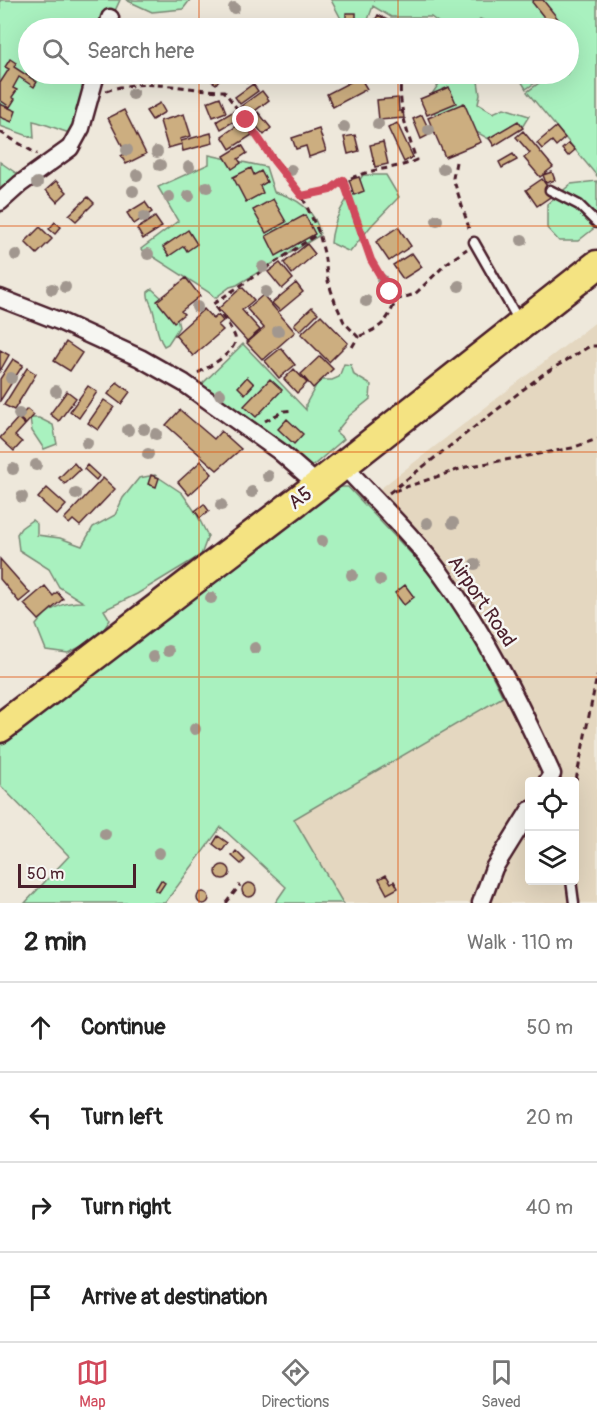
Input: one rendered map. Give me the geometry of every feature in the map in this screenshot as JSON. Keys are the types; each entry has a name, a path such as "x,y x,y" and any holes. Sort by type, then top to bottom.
{"highway":[{"name":"A5","path":"0,728 318,485 597,265"}],"street":[{"path":"0,202 70,148 81,128 93,84"},
{"path":"0,298 59,321 141,358 184,383 279,451 318,485"},
{"name":"Airport Road","path":"343,465 384,497 481,633 513,688 551,777"},
{"path":"481,903 494,868 525,818"}],"lane":[{"path":"550,190 579,205 597,223"},
{"path":"474,242 520,324"},
{"path":"572,885 574,903"}],"path":[{"path":"90,97 136,84"},
{"path":"156,84 205,91 224,91 302,196 319,233 328,281 335,302 344,322 358,337"},
{"path":"302,196 330,190 343,180 400,167 416,160 405,116 400,84"},
{"path":"0,132 37,154 45,155 70,148"},
{"path":"396,300 415,294 447,263 462,255 474,242 453,178 456,162"},
{"path":"343,180 371,260 396,300"},
{"path":"184,383 227,353 234,345 235,338 213,304 319,233"},
{"path":"351,349 358,337 380,328 388,320 396,300"},
{"path":"384,497 542,375 590,346 597,346"},
{"path":"251,431 274,415 294,410"},
{"path":"384,497 466,467 572,448 597,439"},
{"path":"577,777 597,676"},
{"path":"226,903 240,885"}],"shaded area":[{"path":"597,321 597,903 343,903 294,819 503,697 438,582 363,502"}],"green space":[{"path":"0,0 120,0 112,18 18,18 18,84 90,84 73,134 33,121 34,138 0,126"},
{"path":"126,0 190,0 183,9 152,12"},
{"path":"331,0 597,0 597,176 527,92 538,84 579,84 579,18 391,17 373,6 369,18 341,18"},
{"path":"439,84 478,84 480,95 478,104 493,113 504,108 529,116 521,129 494,142 466,126 450,127 428,107 429,98"},
{"path":"523,84 533,84 526,89"},
{"path":"209,155 266,167 274,192 290,197 304,206 315,219 320,235 215,298 141,249 178,221 158,187 209,164"},
{"path":"0,162 29,182 0,213"},
{"path":"363,175 386,175 399,197 350,252 331,243 332,233 342,207"},
{"path":"597,181 597,226 578,241 559,241 547,228 547,204 571,184"},
{"path":"152,289 175,310 179,327 168,344 164,346 148,296 148,292"},
{"path":"243,344 306,410 306,404 319,380 332,380 339,377 344,364 351,365 354,375 371,385 370,399 349,416 336,432 344,439 308,470 197,389"},
{"path":"30,418 39,418 53,425 57,444 44,449 32,431"},
{"path":"155,475 182,493 196,513 208,536 201,555 137,594 104,610 110,620 98,638 68,653 46,650 36,625 56,607 83,602 59,587 49,569 19,550 17,534 32,520 37,524 37,535 60,538 82,546 93,527 115,515 123,498 139,478"},
{"path":"331,487 348,487 438,582 472,635 503,697 294,819 343,903 275,903 286,887 221,827 165,903 25,903 69,856 0,785 0,739"}],"building":[{"path":"543,0 557,18 545,18 532,2"},
{"path":"346,13 356,13 356,18 346,18"},
{"path":"10,59 16,63 14,67 18,70 18,79 13,88 17,90 12,97 15,99 10,107 0,100 0,83 9,69 5,67"},
{"path":"253,84 258,91 240,104 235,97"},
{"path":"346,84 364,84 367,89 333,107 327,94"},
{"path":"449,87 456,103 427,115 420,99"},
{"path":"262,91 269,100 247,117 240,107"},
{"path":"220,97 226,112 213,117 207,102"},
{"path":"398,98 399,111 403,111 404,118 379,120 377,100"},
{"path":"160,103 165,112 152,120 146,111"},
{"path":"464,103 481,142 445,157 428,118"},
{"path":"0,104 16,111 12,122 0,117"},
{"path":"124,110 146,154 126,164 121,156 126,153 108,118"},
{"path":"234,111 238,119 221,129 217,121"},
{"path":"258,112 271,128 264,135 250,119"},
{"path":"184,114 191,136 180,139 182,144 168,148 160,121"},
{"path":"422,115 431,134 421,139 413,119"},
{"path":"244,121 252,135 230,149 222,136"},
{"path":"518,121 523,128 494,146 489,138"},
{"path":"397,123 413,157 404,162 388,128"},
{"path":"556,127 565,138 556,146 552,141 542,149 537,143"},
{"path":"319,129 326,151 309,157 306,146 296,149 292,138"},
{"path":"523,131 553,167 540,177 524,158 530,153 516,137"},
{"path":"211,133 213,143 183,151 181,141"},
{"path":"355,135 359,151 348,154 344,137"},
{"path":"383,142 388,164 375,167 370,145"},
{"path":"569,143 575,150 568,156 562,149"},
{"path":"242,145 247,153 238,159 241,163 232,169 224,156"},
{"path":"513,154 517,160 502,168 499,162"},
{"path":"251,168 254,175 261,171 267,182 260,186 263,193 246,202 233,177"},
{"path":"552,172 555,180 546,183 543,175"},
{"path":"359,177 364,191 354,195 349,180"},
{"path":"542,179 553,195 537,206 526,190"},
{"path":"56,181 67,192 57,202 46,190"},
{"path":"88,197 94,203 76,221 69,215"},
{"path":"273,199 286,222 266,233 253,210"},
{"path":"145,202 152,212 134,224 127,213"},
{"path":"305,215 315,234 276,256 266,236"},
{"path":"155,217 162,227 143,239 137,229"},
{"path":"55,222 61,227 55,234 49,229"},
{"path":"40,227 52,239 37,254 25,242"},
{"path":"398,227 411,246 389,261 376,242"},
{"path":"188,230 197,244 187,251 184,246 169,256 163,247"},
{"path":"307,244 315,254 292,274 284,263"},
{"path":"412,253 422,267 403,279 393,265"},
{"path":"280,263 293,279 282,289 268,272"},
{"path":"186,278 200,296 181,311 184,314 174,322 157,301"},
{"path":"296,283 303,292 280,311 272,303"},
{"path":"242,287 254,300 242,310 260,330 247,341 218,309"},
{"path":"263,295 295,332 263,360 247,343 264,328 247,309"},
{"path":"312,307 318,313 300,331 294,324"},
{"path":"204,309 213,319 218,315 223,321 218,325 223,330 193,356 175,335"},
{"path":"321,315 348,343 329,362 301,334"},
{"path":"66,342 82,353 70,371 54,361"},
{"path":"281,348 295,365 279,378 265,361"},
{"path":"0,350 9,355 0,371"},
{"path":"320,356 333,369 313,388 301,374"},
{"path":"13,359 23,365 0,401 0,379"},
{"path":"27,368 36,374 14,410 4,405"},
{"path":"294,369 307,383 297,393 284,379"},
{"path":"247,377 254,384 245,394 238,387"},
{"path":"270,379 282,390 256,417 244,406"},
{"path":"117,382 130,392 121,404 108,394"},
{"path":"88,386 97,392 79,418 70,411"},
{"path":"67,391 76,398 59,421 50,414"},
{"path":"104,400 114,407 98,430 88,423"},
{"path":"27,409 34,415 26,424 19,418"},
{"path":"180,410 214,439 221,431 241,449 217,470 166,425"},
{"path":"18,418 25,425 15,436 22,442 14,451 0,438"},
{"path":"287,419 303,434 294,444 278,429"},
{"path":"201,461 212,474 189,495 178,482"},
{"path":"74,463 80,470 65,484 59,478"},
{"path":"87,465 99,476 96,480 84,469"},
{"path":"151,475 159,478 156,487 148,484"},
{"path":"103,478 115,489 80,526 73,520 69,524 64,519"},
{"path":"47,488 66,505 57,515 38,498"},
{"path":"204,504 209,511 200,518 195,511"},
{"path":"0,559 30,593 19,602 0,579"},
{"path":"405,585 414,597 404,605 395,593"},
{"path":"45,586 53,596 57,592 63,599 39,620 24,604"},
{"path":"218,836 228,843 222,851 213,844"},
{"path":"236,851 245,860 241,864 232,856"},
{"path":"223,865 228,867 230,872 228,877 223,879 218,877 216,872 218,867"},
{"path":"386,875 391,883 394,881 398,888 387,894 379,879"},
{"path":"161,880 165,883 159,892 155,890"},
{"path":"249,883 254,885 256,890 254,895 249,897 244,895 242,890 244,885"},
{"path":"201,892 209,896 206,903 200,903 197,900"}],"route":[{"path":"246,120 302,196 330,190 343,180 371,260 390,292"}]}
